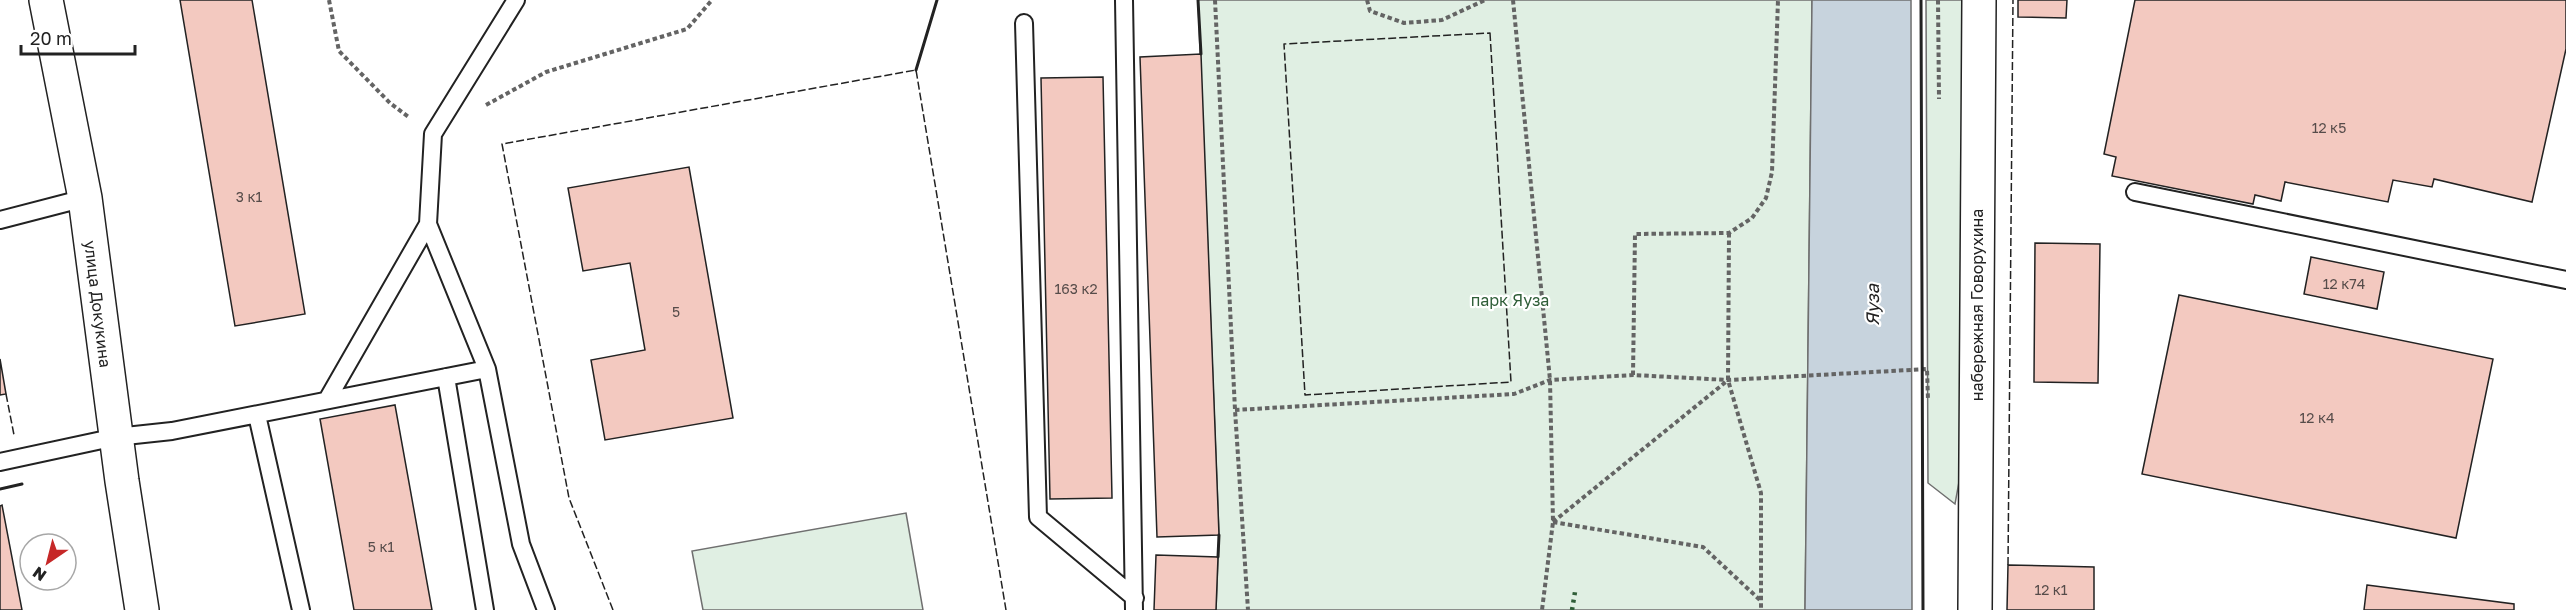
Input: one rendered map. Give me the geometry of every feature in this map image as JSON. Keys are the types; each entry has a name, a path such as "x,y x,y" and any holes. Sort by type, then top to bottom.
{"street":[{"name":"улица Докукина","path":"46,0 85,198 116,437 142,610"},
{"name":"набережная Говорухина","path":"1975,610 1979,0"}],"lane":[{"path":"516,0 433,134 428,224 487,369 521,544 546,610"},
{"path":"1124,0 1134,604"},
{"path":"1024,22 1038,517 1134,604"},
{"path":"2135,192 2566,279"},
{"path":"0,220 85,198"},
{"path":"327,400 428,224"},
{"path":"0,462 116,437 172,431 487,369"},
{"path":"446,377 485,610"},
{"path":"257,414 301,610"}],"path":[{"path":"330,0 339,51 390,104 433,134"},
{"path":"484,106 546,72 687,29 712,0"},
{"path":"1215,0 1235,410 1248,610"},
{"path":"1367,0 1370,11 1404,23 1442,20 1485,0"},
{"path":"1513,0 1550,380 1553,522 1542,610"},
{"path":"1633,375 1635,234 1729,233 1752,218 1766,198 1772,172 1778,0"},
{"path":"1729,233 1728,380 1761,493 1761,610"},
{"path":"1235,410 1514,394 1550,380 1633,375 1728,380 1927,369 1928,400"},
{"path":"1553,522 1728,380"},
{"path":"1553,522 1703,547 1761,601"}],"green space":[{"name":"парк Яуза","path":"1198,0 1812,0 1805,610 1216,610 1219,535"},
{"path":"1926,0 1964,0 1963,460 1955,504 1928,483"},
{"path":"906,513 923,610 703,610 692,551"}],"water":[{"name":"Яуза","path":"1812,0 1911,0 1912,610 1805,610"}],"building":[{"path":"180,0 252,0 305,314 235,326"},
{"path":"2018,0 2067,0 2066,18 2018,17"},
{"path":"2135,0 2566,0 2566,49 2532,202 2434,179 2432,187 2393,180 2388,202 2285,182 2281,201 2255,195 2253,204 2112,176 2116,157 2104,154"},
{"path":"1201,54 1219,535 1157,537 1140,57"},
{"path":"1103,77 1112,498 1050,499 1041,78"},
{"path":"689,167 733,418 605,440 591,360 645,350 630,263 583,271 568,188"},
{"path":"2035,243 2100,244 2098,383 2034,382"},
{"path":"2311,257 2384,272 2377,309 2304,294"},
{"path":"2179,295 2493,359 2456,538 2142,474"},
{"path":"0,359 6,394 0,395"},
{"path":"395,405 432,610 354,610 320,419"},
{"path":"2,505 22,610 0,610 0,506"},
{"path":"1156,555 1218,557 1216,610 1154,610"},
{"path":"2008,565 2094,567 2094,610 2007,610"},
{"path":"2367,585 2514,604 2514,610 2364,610"}],"hedge":[{"path":"1572,610 1575,592"}],"fence":[{"path":"2008,565 2013,0"},
{"path":"1490,33 1511,382 1305,395 1284,44 1490,33"},
{"path":"613,610 569,498 502,144 916,70 1006,610"},
{"path":"6,394 14,435"}],"wall":[{"path":"916,70 937,0"},
{"path":"1198,0 1201,54"},
{"path":"1921,0 1923,610"},
{"path":"0,489 22,484"},
{"path":"1218,557 1219,535"}]}
